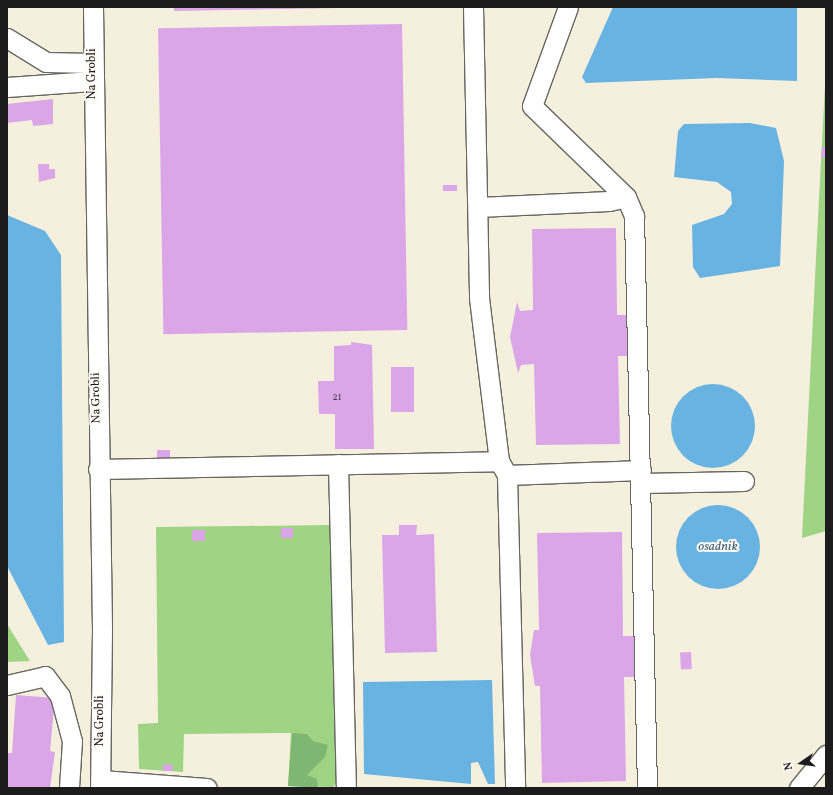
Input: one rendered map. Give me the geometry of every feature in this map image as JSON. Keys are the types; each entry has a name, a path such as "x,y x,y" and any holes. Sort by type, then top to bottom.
{"street":[{"name":"Na Grobli","path":"94,7 92,72 98,469 100,784"},
{"path":"473,7 479,298 503,468 515,788"},
{"path":"568,7 532,106 626,197 636,232 647,788"},
{"path":"7,38 46,62 92,72"},
{"path":"7,87 92,72"},
{"path":"478,206 609,201 626,197"},
{"path":"98,469 338,464 503,468 641,477 744,481"},
{"path":"338,464 346,788"},
{"path":"7,685 45,676 60,696 72,741 69,788"},
{"path":"799,788 826,756"},
{"path":"100,784 206,788"}],"green space":[{"path":"826,65 826,531 802,538 817,238"},
{"path":"332,525 337,782 333,787 288,786 291,733 184,734 183,772 139,769 138,724 158,723 156,527"},
{"path":"7,624 30,661 7,662"},
{"path":"292,733 307,734 313,741 328,745 325,757 307,775 317,779 318,788 288,786"}],"water":[{"path":"613,7 797,7 797,81 717,78 586,83 582,77"},
{"path":"750,123 776,128 784,161 780,266 700,278 693,267 692,225 724,214 732,204 731,192 717,182 674,177 678,131 684,124"},
{"path":"7,215 45,231 61,255 64,642 48,645 7,566"},
{"path":"713,384 721,385 736,391 748,403 754,418 754,434 748,449 736,461 721,467 713,468 705,467 690,461 678,449 672,434 671,426 672,418 678,403 690,391 705,385"},
{"name":"osadnik","path":"710,505 726,505 742,512 753,523 760,539 760,555 757,563 748,577 742,582 726,589 710,589 694,582 683,571 676,555 676,539 683,523 694,512"},
{"path":"492,680 495,784 488,784 478,762 471,763 471,784 364,774 363,682"}],"building":[{"path":"174,7 341,7 341,8 174,11"},
{"path":"402,24 407,330 163,334 158,28"},
{"path":"53,99 53,124 33,126 32,120 7,123 7,104"},
{"path":"822,147 826,147 826,158 821,157"},
{"path":"38,164 49,164 49,169 55,169 55,178 39,182"},
{"path":"443,185 457,185 457,191 443,191"},
{"path":"616,228 617,315 628,315 629,356 618,356 620,444 536,445 534,364 521,365 518,373 510,337 517,302 520,311 533,310 532,229"},
{"path":"351,342 372,345 374,449 335,449 335,414 319,414 318,381 334,381 334,346 351,345"},
{"path":"391,367 414,367 414,412 391,412"},
{"path":"157,450 170,450 170,462 157,462"},
{"path":"399,525 417,525 416,535 434,534 437,652 385,653 382,535 399,535"},
{"path":"281,528 293,528 293,538 281,538"},
{"path":"192,530 205,530 205,541 192,541"},
{"path":"622,532 623,636 634,636 634,677 624,677 626,781 542,783 540,686 535,686 530,655 534,630 539,630 537,533"},
{"path":"691,652 692,669 681,670 680,653"},
{"path":"16,695 55,698 50,751 55,752 50,788 7,788 7,753 12,753"},
{"path":"163,764 173,765 173,771 163,771"}]}
